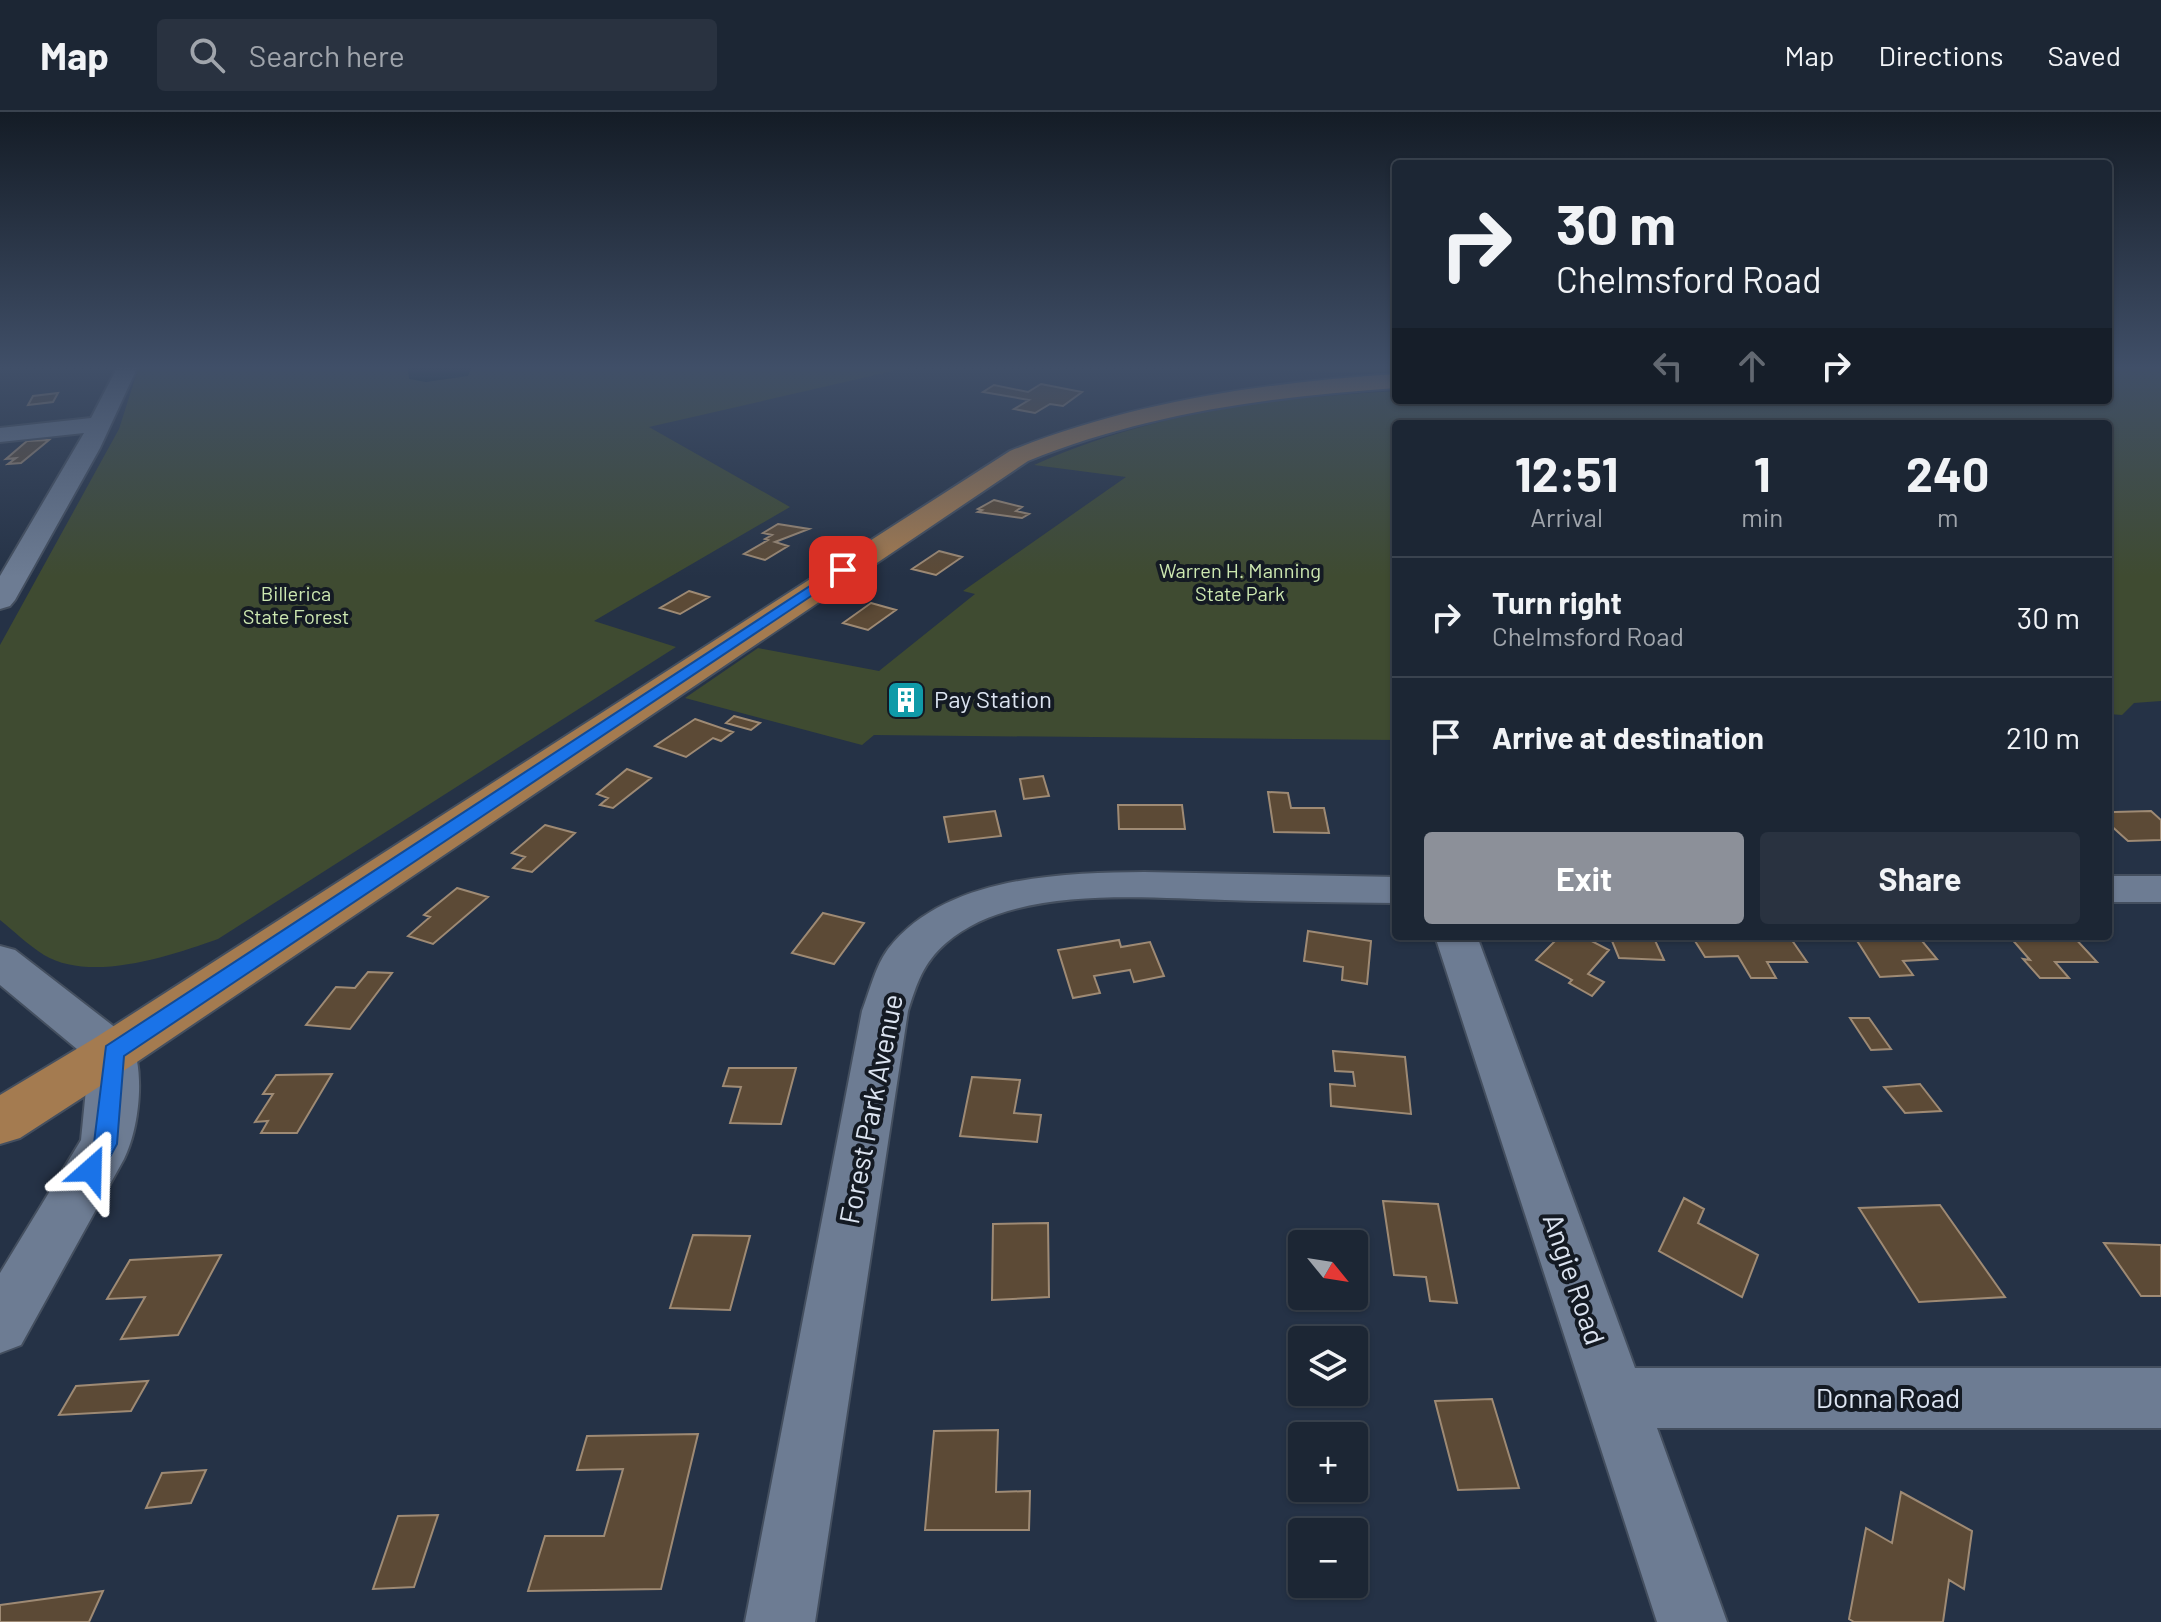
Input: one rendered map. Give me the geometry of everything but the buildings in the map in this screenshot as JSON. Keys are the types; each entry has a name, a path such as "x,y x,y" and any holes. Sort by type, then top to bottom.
{"main road":[{"path":"0,1122 113,1052 948,500 1019,456 1069,436"}],"street":[{"path":"0,600 94,436"},
{"name":"Forest Park Avenue","path":"780,1622 885,1011 903,961 926,937 957,917 1030,895 1095,885 1392,890"},
{"path":"2112,889 2161,889"},
{"name":"Angie Road","path":"1457,940 1692,1622"},
{"path":"0,961 113,1052 113,1094 106,1144 0,1326"},
{"name":"Donna Road","path":"1615,1398 2161,1398"}],"green space":[{"name":"Billerica State Forest","path":"115,436 666,436 790,507 594,621 676,647 218,939 131,964 84,967 63,963 44,955 0,920 0,645"},
{"name":"Warren H. Manning State Park","path":"1109,436 1392,436 1392,740 874,735 862,745 685,698 758,648 879,671 975,594 963,591 1126,477 1034,465"},
{"name":"Warren H. Manning State Park","path":"2112,436 2161,436 2161,701 2134,703 2122,715 2112,714"}],"place":[{"name":"Pay Station","path":"906,700"}],"route":[{"path":"91,1170 106,1144 113,1094 113,1052 843,570"}]}
